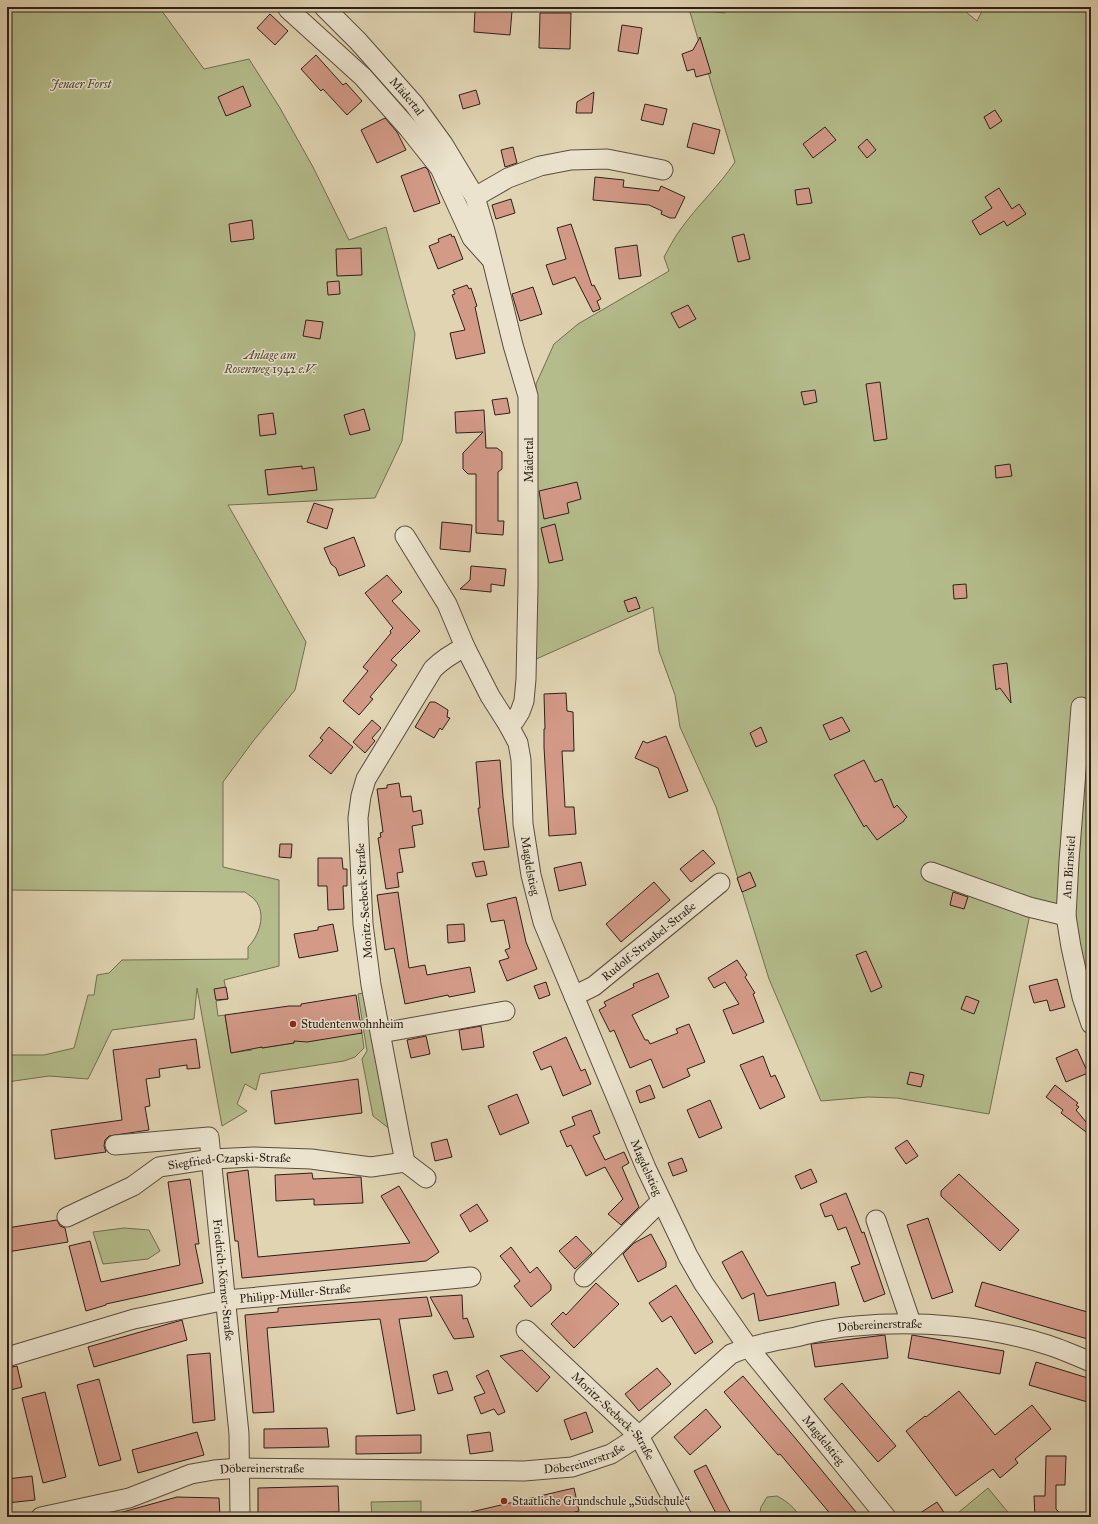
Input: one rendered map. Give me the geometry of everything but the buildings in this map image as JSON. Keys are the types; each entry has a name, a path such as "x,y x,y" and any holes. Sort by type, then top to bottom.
{"street":[{"name":"Mädertal","path":"324,7 358,41 430,124 475,197 528,396 528,579 526,679 524,701 520,712 510,726"},
{"path":"288,9 363,76 398,115 440,168 472,238 491,259"},
{"path":"398,115 430,124"},
{"path":"475,197 508,178 540,166 571,160 607,158 663,170"},
{"name":"Magdelstieg","path":"405,536 447,604 465,647 490,696 510,726 518,743 521,760 523,824 531,875 543,922 661,1201 688,1256 704,1284 748,1347 886,1517"},
{"name":"Moritz-Seebeck-Straße","path":"405,1162 371,985 363,924 358,818 360,796 366,780 433,669 442,660 465,647"},
{"name":"Am Birnstiel","path":"1080,708 1066,916 1071,947 1091,1024"},
{"path":"931,872 1028,907 1066,916"},
{"name":"Rudolf-Straubel-Straße","path":"574,996 594,986 720,883"},
{"path":"381,1033 505,1011"},
{"name":"Friedrich-Körner-Straße","path":"115,1144 209,1137 239,1434 240,1517"},
{"name":"Siegfried-Czapski-Straße","path":"67,1217 133,1186 159,1167 212,1159 254,1157 311,1159 371,1167 405,1162"},
{"path":"405,1162 426,1178"},
{"name":"Magdelstieg","path":"584,1277 661,1201"},
{"path":"876,1220 911,1323"},
{"name":"Philipp-Müller-Straße","path":"7,1357 134,1319 226,1300 471,1277"},
{"name":"Döbereinerstraße","path":"41,1517 129,1498 191,1474 214,1470 240,1468 524,1471 572,1467 611,1454 639,1436 731,1354 748,1347 823,1330 855,1326 911,1323 957,1327 1005,1334 1049,1345 1091,1362"},
{"name":"Moritz-Seebeck-Straße","path":"526,1330 639,1436 682,1517"}],"green space":[{"name":"Anlage am Rosenweg 1942 e.V.","path":"7,7 159,7 204,69 249,59 280,108 313,167 349,240 386,227 415,334 402,441 375,498 228,505 306,642 295,690 254,740 223,782 223,867 279,880 279,966 224,980 228,999 216,1001 218,1016 225,1015 231,1053 252,1050 251,1044 261,1043 262,1048 294,1043 294,1039 362,1033 364,1048 355,1057 344,1061 260,1074 256,1090 245,1084 237,1104 247,1111 222,1126 197,988 194,1019 112,1030 88,1079 49,1076 7,1082 7,1055 44,1055 74,1048 88,995 94,995 97,975 109,973 122,960 248,959 248,947 258,931 261,912 254,899 245,892 7,890"},
{"path":"725,7 960,7 977,21 984,7 1091,7 1091,1012 1070,923 1030,914 989,1114 897,1098 868,1097 821,1101 769,979 716,807 680,727 675,695 659,651 653,607 534,660 537,420 536,384 554,344 578,324 669,271 664,257 678,233 735,162 689,9 725,13"},
{"path":"368,992 395,1133 373,1116 362,1059 367,1051 358,994"},
{"path":"124,1228 149,1230 160,1251 148,1259 103,1264 93,1232"},
{"path":"988,1488 1012,1517 953,1517"},
{"path":"777,1496 790,1505 800,1517 759,1517 761,1507 767,1497"},
{"path":"421,1501 421,1517 372,1517 371,1502"}],"place":[{"name":"Studentenwohnheim","path":"293,1024"},
{"name":"Staatliche Grundschule „Südschule“","path":"504,1501"}],"park label":[{"name":"Jenaer Forst","path":"81,84"}]}
